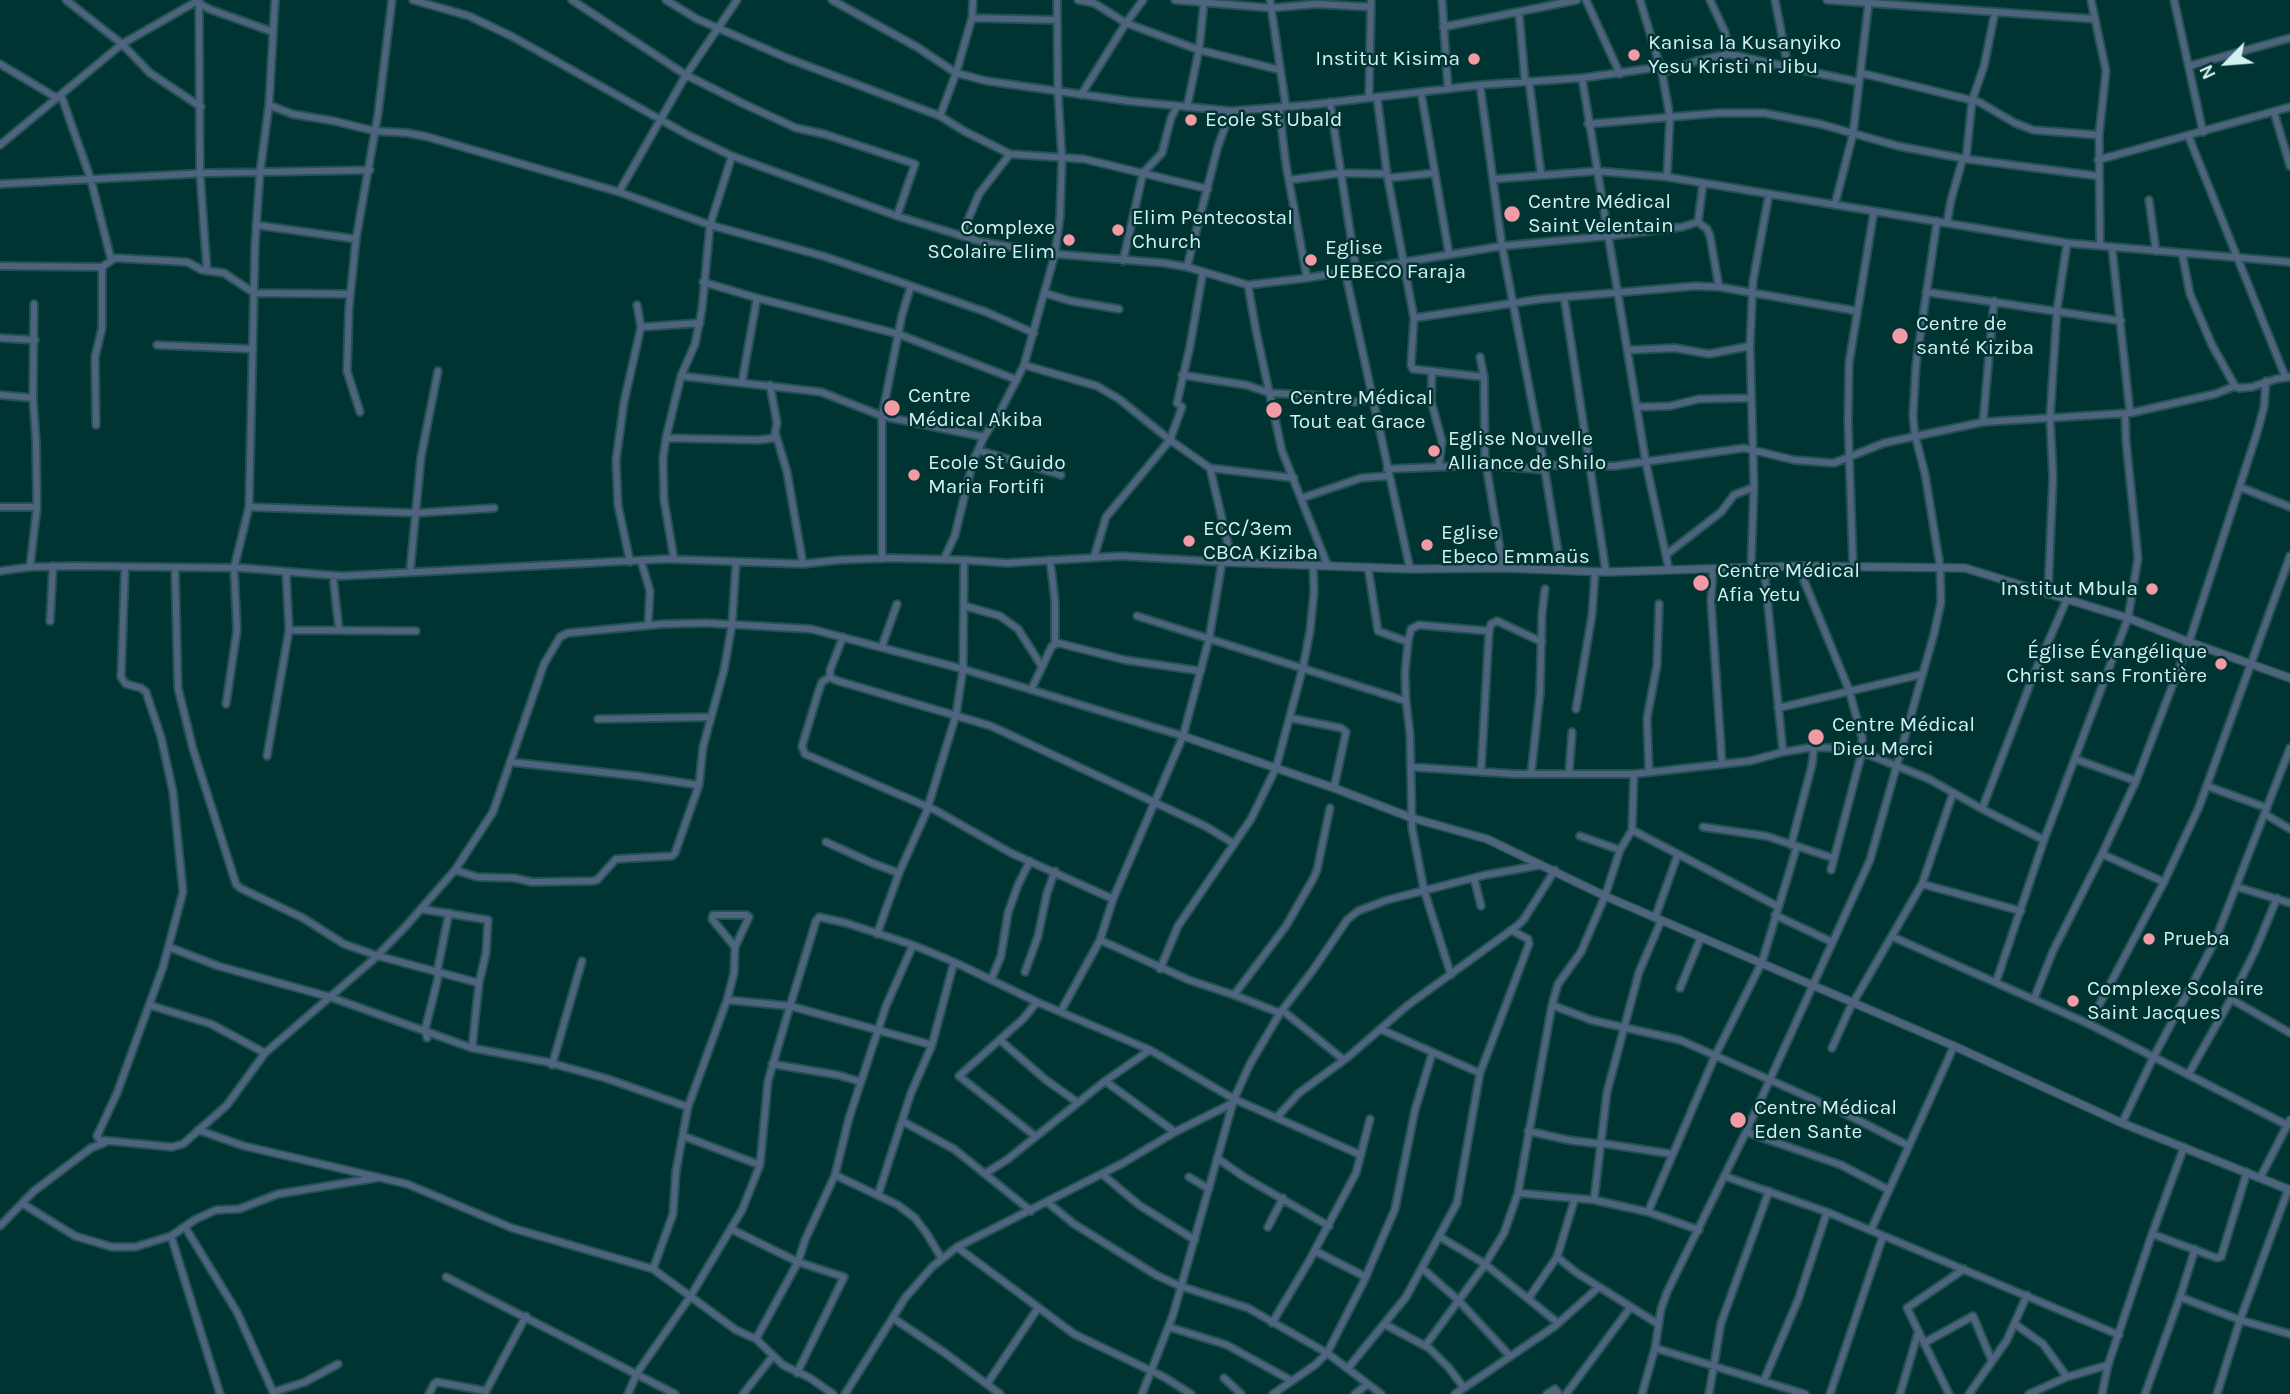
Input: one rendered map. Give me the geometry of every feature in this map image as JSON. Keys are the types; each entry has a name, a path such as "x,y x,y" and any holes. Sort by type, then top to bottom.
{"street":[{"path":"66,0 121,44 150,73 201,107"},
{"path":"226,704 237,630 234,568 249,507 256,225 269,105 275,0"},
{"path":"360,412 347,371 350,295 392,0"},
{"path":"413,0 469,16 513,37 732,156 897,216 982,242 1055,254 1187,267 1248,285 1502,246 1609,236 1682,227 1698,222"},
{"path":"572,0 686,75 796,128 837,138 915,164 897,216"},
{"path":"666,0 698,19 787,58 940,116 1010,153 1084,159 1208,189"},
{"path":"619,192 686,75 737,0"},
{"path":"832,0 889,30 956,73 1058,93 1231,111 1480,85 1661,70 1729,54 1860,82"},
{"path":"940,116 956,73 972,18 974,0"},
{"path":"944,559 955,535 967,482 978,450 1024,365 1055,254 1060,216 1062,159 1057,0"},
{"path":"1078,0 1094,3 1126,23 1199,50 1280,70"},
{"path":"1082,95 1143,0"},
{"path":"1175,0 1271,8 1316,4 1371,4 1373,98 1414,318 1411,367 1484,377"},
{"path":"1270,0 1280,70 1289,180 1307,278"},
{"path":"1442,0 1448,89"},
{"path":"1443,27 1577,0"},
{"path":"1586,0 1620,74"},
{"path":"1640,0 1661,70 1670,117 1667,177"},
{"path":"1710,0 1725,32 1729,54"},
{"path":"1775,0 1788,67"},
{"path":"1827,0 2095,19"},
{"path":"2091,0 2106,71 2098,160 2100,246"},
{"path":"2175,0 2203,132"},
{"path":"0,145 121,44 197,1"},
{"path":"197,1 273,32"},
{"path":"197,1 201,107 200,174 207,271"},
{"path":"1186,107 1199,50 1204,1"},
{"path":"1835,204 1853,134 1868,2"},
{"path":"1947,223 1964,159 1972,101 1984,66 1995,12"},
{"path":"1519,13 1541,174"},
{"path":"972,18 1057,20"},
{"path":"2189,66 2290,38"},
{"path":"0,64 59,96 91,180 111,259"},
{"path":"1861,73 1979,102 2033,130 2099,135"},
{"path":"1582,78 1653,505 1669,570"},
{"path":"1480,85 1502,246 1545,467 1561,570"},
{"path":"1421,92 1449,254"},
{"path":"1330,102 1356,270"},
{"path":"269,105 292,114 375,131 428,137 619,192 710,225 823,256 986,312 1034,333"},
{"path":"1123,261 1143,173 1162,153 1177,106"},
{"path":"2098,160 2290,107"},
{"path":"1187,267 1218,146 1231,111"},
{"path":"2274,112 2290,166"},
{"path":"1588,124 1719,113 1764,113 1820,124 1898,146 1964,159 2098,176"},
{"path":"1302,498 1361,478 1439,466 1615,466 1752,448 1774,456 1812,463 1834,463 1866,449 1914,435 1983,422 2128,413 2216,394 2235,386 2239,388 2288,377 2188,135"},
{"path":"961,236 979,194 1010,153"},
{"path":"674,559 664,500 663,458 681,376 695,344 700,323 710,225 732,156"},
{"path":"0,184 200,174 369,170"},
{"path":"1495,180 1597,171 1667,177 2067,243 2290,262"},
{"path":"1289,180 1341,173 1387,176 1435,173"},
{"path":"1698,222 1703,183"},
{"path":"1751,568 1754,487 1750,346 1753,273 1769,194"},
{"path":"2149,200 2156,251"},
{"path":"1853,565 1849,363 1874,211"},
{"path":"1642,1394 1667,1292 1746,1132 1870,860 1923,674 1941,602 1940,566 1924,474 1914,435 1916,364 1937,221"},
{"path":"1698,222 1707,229 1710,236 1719,287"},
{"path":"256,225 356,239"},
{"path":"2048,594 2053,477 2050,418 2057,310 2067,243"},
{"path":"1996,982 2044,840 2127,618 2138,558 2126,441 2128,413 2121,321 2112,248"},
{"path":"2182,253 2190,295 2212,345 2235,386"},
{"path":"0,266 102,267 111,259 187,262 207,271 224,273 254,293 350,295"},
{"path":"96,425 95,357 102,328 102,267"},
{"path":"1345,271 1410,569"},
{"path":"1094,557 1106,517 1170,440 1182,407 1177,403 1203,272"},
{"path":"704,282 898,334 1017,380"},
{"path":"1248,285 1282,451 1327,564"},
{"path":"882,559 882,416 898,334 911,286"},
{"path":"1414,318 1512,302 1673,287 1719,287 1857,311"},
{"path":"1926,292 2121,321"},
{"path":"1044,293 1071,301 1119,309"},
{"path":"1564,297 1606,572"},
{"path":"742,382 757,298"},
{"path":"1983,422 1994,301"},
{"path":"30,567 37,507 33,398 34,304"},
{"path":"630,562 618,505 616,460 624,402 641,327 636,305"},
{"path":"641,327 700,323"},
{"path":"0,338 35,340"},
{"path":"157,345 252,349"},
{"path":"1628,350 1675,348 1709,354 1750,346"},
{"path":"1480,357 1484,377 1487,465 1503,568"},
{"path":"1024,365 1097,386 1138,413 1210,468 1294,478"},
{"path":"410,572 421,457 438,371"},
{"path":"1433,371 1431,401 1442,441 1439,466"},
{"path":"681,376 821,392 882,416 984,437"},
{"path":"1182,376 1246,385 1270,393 1343,397 1354,402 1373,399"},
{"path":"2034,999 2053,951 2136,781 2189,642 2264,407 2266,381"},
{"path":"770,385 778,423 776,435 787,472 803,564"},
{"path":"0,395 33,398"},
{"path":"1637,407 1670,406 1699,399 1751,398"},
{"path":"666,438 770,440 776,435"},
{"path":"978,450 1061,475"},
{"path":"1210,468 1232,562"},
{"path":"1667,554 1721,512 1734,495 1754,487"},
{"path":"2240,487 2290,508"},
{"path":"0,507 37,507"},
{"path":"249,507 416,513 494,508"},
{"path":"0,571 53,566 234,568 333,576 674,559 803,564 882,559 944,559 1007,564 1138,556 1410,569 1503,568 1595,572 1853,565 1940,566 1977,570 2127,618 2290,678"},
{"path":"2089,1024 2164,882 2207,786 2290,556"},
{"path":"877,934 928,807 956,715 963,669 964,560"},
{"path":"1031,690 1055,643 1055,601 1050,560"},
{"path":"641,561 650,591 648,625"},
{"path":"1060,1012 1100,940 1113,899 1183,736 1209,639 1222,562"},
{"path":"455,870 477,877 513,878 532,882 592,881 597,880 616,859 672,856 675,853 699,785 703,747 724,670 732,625 736,563"},
{"path":"1160,969 1178,926 1251,819 1276,768 1304,667 1314,592 1313,564"},
{"path":"50,621 53,566"},
{"path":"1798,566 1849,690 1862,737 1862,752 1850,804 1831,870"},
{"path":"1368,567 1378,631 1409,642"},
{"path":"1764,567 1783,752"},
{"path":"125,568 121,677 127,684 146,692 161,737 173,792 183,892 169,947 117,1093 97,1136 100,1140 178,1146 229,1102 265,1053 378,956 421,909 471,849 493,812 544,664 561,636 586,629 648,625 811,629 963,669 1183,736 1412,818 1487,839 1605,896 1854,1002 2122,1123 2289,1190 2240,1320 2217,1394"},
{"path":"176,569 178,688 193,750 236,884 303,918 344,944 479,983"},
{"path":"1713,569 1711,601 1722,764"},
{"path":"267,756 289,630 286,572"},
{"path":"1576,709 1592,615 1595,572"},
{"path":"333,576 339,630"},
{"path":"1531,774 1540,693 1545,589"},
{"path":"1982,809 2034,674 2067,599"},
{"path":"881,646 897,604"},
{"path":"1649,772 1647,718 1657,665 1659,604"},
{"path":"965,606 1000,616 1018,629 1041,666"},
{"path":"1137,616 1406,701"},
{"path":"1481,772 1491,624 1497,621 1542,642"},
{"path":"1451,975 1424,890 1412,818 1405,673 1411,629 1419,625 1489,631"},
{"path":"289,630 416,631"},
{"path":"830,677 830,670 843,637"},
{"path":"1055,643 1068,643 1125,660 1200,671"},
{"path":"1778,708 1923,674"},
{"path":"1113,899 1011,853 928,807 806,754 802,746 822,682 830,677 991,726 1205,826 1233,843"},
{"path":"598,719 711,717"},
{"path":"1290,718 1341,728 1346,732 1334,788"},
{"path":"1569,775 1572,733"},
{"path":"1411,767 1531,774 1634,774 1750,761 1814,747 1862,752 1929,779 2044,840"},
{"path":"1648,1212 1715,1056 1762,962 1794,846 1814,747"},
{"path":"2122,1123 2208,955 2289,753"},
{"path":"2075,759 2136,781"},
{"path":"510,762 626,774 699,785"},
{"path":"1425,1346 1485,1264 1504,1233 1518,1193 1552,1005 1558,984 1581,952 1605,896 1620,850 1632,830 1634,774"},
{"path":"2207,786 2266,811 2290,829"},
{"path":"1832,1048 1854,1002 1922,884 1953,793"},
{"path":"1234,995 1286,926 1313,879 1330,808"},
{"path":"1703,827 1755,834 1833,858"},
{"path":"1632,830 1777,906"},
{"path":"1580,835 1620,850"},
{"path":"825,842 900,873"},
{"path":"1594,1200 1607,1092 1639,972 1678,854"},
{"path":"2102,854 2164,882"},
{"path":"990,980 1001,956 1008,913 1030,861"},
{"path":"1142,1394 1168,1327 1233,1101 1250,1064 1281,1012 1353,914 1424,890 1543,864"},
{"path":"1277,1117 1299,1093 1408,1005 1524,919 1555,870"},
{"path":"1025,972 1038,936 1047,893 1055,871"},
{"path":"1474,878 1481,906"},
{"path":"1922,884 2021,911"},
{"path":"2237,887 2290,903"},
{"path":"2188,1075 2231,999 2277,898"},
{"path":"421,909 488,920 486,953 479,983 472,1048"},
{"path":"426,1034 449,913"},
{"path":"653,1269 673,1214 676,1171 688,1107 727,1000 734,973 735,947 748,917 713,915 712,919 735,947"},
{"path":"1775,915 1832,942"},
{"path":"628,1394 637,1373 690,1297 743,1210 760,1165 772,1064 819,917 913,945 954,962 1037,1002 1150,1050 1233,1101 1277,1117 1361,1155"},
{"path":"1348,1368 1406,1297 1440,1237 1460,1193 1480,1073 1530,944 1528,939 1511,930"},
{"path":"1680,988 1701,937"},
{"path":"1893,937 2089,1024 2153,1058 2289,1122 2260,1178"},
{"path":"1100,940 1160,969 1281,1012 1343,1060"},
{"path":"756,1339 798,1262 805,1240 835,1175 861,1082 892,992 913,945"},
{"path":"169,947 218,966 330,997 426,1034 472,1048 605,1078 688,1107"},
{"path":"552,1065 582,961"},
{"path":"878,1195 911,1093 932,1045 954,962"},
{"path":"2231,999 2290,1033"},
{"path":"727,1000 790,1006 932,1045"},
{"path":"1035,1136 959,1076 1023,1019 1037,1002"},
{"path":"1552,1005 1591,1020 1667,1035 1842,1112 1909,1146"},
{"path":"149,1006 211,1024 265,1053"},
{"path":"1380,1029 1480,1073"},
{"path":"1000,1040 1046,1080 1077,1102"},
{"path":"1871,1230 1954,1046"},
{"path":"986,1173 1008,1160 1105,1080 1150,1050"},
{"path":"1273,1394 1315,1365 1327,1353 1366,1277 1395,1209 1415,1110 1432,1054"},
{"path":"772,1064 838,1075 861,1082"},
{"path":"1105,1080 1175,1132"},
{"path":"845,1394 905,1298 957,1247 1102,1174 1233,1101"},
{"path":"1272,1323 1329,1226 1356,1173 1370,1119"},
{"path":"902,1121 954,1149 1031,1211"},
{"path":"198,1130 244,1146 407,1184 512,1228 653,1269 736,1330 756,1339 783,1365 810,1378 833,1394"},
{"path":"1528,1131 1568,1140 1672,1154"},
{"path":"1746,1132 1841,1165 1889,1190"},
{"path":"682,1136 760,1165"},
{"path":"0,1226 39,1186 91,1148 108,1141"},
{"path":"2102,1394 2108,1365 2184,1147"},
{"path":"1217,1158 1244,1177 1329,1226"},
{"path":"2152,1234 2217,1258 2221,1257 2247,1172"},
{"path":"1102,1174 1139,1205 1195,1240"},
{"path":"835,1175 898,1205 915,1218 942,1259"},
{"path":"1724,1176 1827,1212 2119,1335"},
{"path":"1189,1177 1209,1189"},
{"path":"23,1204 75,1236 113,1247 135,1247 171,1236 196,1219 216,1210 239,1209 278,1194 378,1178"},
{"path":"1709,1394 1721,1322 1769,1191"},
{"path":"1518,1193 1594,1200 1648,1212 1699,1230"},
{"path":"1268,1227 1283,1198"},
{"path":"1528,1298 1557,1257 1575,1198"},
{"path":"1047,1202 1074,1224 1156,1275 1180,1286 1248,1308 1327,1353 1381,1394"},
{"path":"1764,1380 1798,1300 1827,1212"},
{"path":"185,1227 237,1312 274,1393 305,1382 338,1364"},
{"path":"731,1229 798,1262 842,1276 844,1280 797,1373"},
{"path":"171,1236 220,1394"},
{"path":"1830,1394 1883,1236"},
{"path":"1440,1237 1485,1264 1558,1323"},
{"path":"957,1247 1074,1334 1169,1379 1191,1394"},
{"path":"2145,1394 2195,1249"},
{"path":"1315,1251 1366,1277"},
{"path":"1557,1257 1630,1308 1658,1324"},
{"path":"1422,1268 1459,1301 1510,1356"},
{"path":"1950,1394 1907,1310 1908,1306 1964,1269"},
{"path":"446,1277 675,1394"},
{"path":"1455,1394 1558,1323 1599,1287"},
{"path":"1969,1394 2015,1324 2027,1296"},
{"path":"2180,1297 2240,1320 2290,1334"},
{"path":"986,1384 1038,1308"},
{"path":"1566,1394 1630,1308"},
{"path":"429,1394 437,1382 486,1391 526,1316"},
{"path":"1924,1343 1973,1317 1992,1361"},
{"path":"893,1318 1000,1394"},
{"path":"2015,1324 2043,1344 2067,1377"},
{"path":"1385,1325 1425,1346 1449,1368 1464,1388"},
{"path":"1168,1327 1227,1345 1292,1381"},
{"path":"1900,1394 1918,1333"},
{"path":"1655,1348 1764,1380 1786,1391 1805,1394"},
{"path":"743,1394 773,1356"},
{"path":"2029,1394 2067,1377 2108,1365"},
{"path":"1224,1378 1241,1394"},
{"path":"1355,1394 1368,1384"},
{"path":"1547,1394 1555,1389 1559,1394"}],"place":[{"name":"Kanisa la Kusanyiko Yesu Kristi ni Jibu","path":"1634,55"},
{"name":"Institut Kisima","path":"1474,59"},
{"name":"Ecole St Ubald","path":"1191,120"},
{"name":"Centre Médical Saint Velentain","path":"1512,214"},
{"name":"Elim Pentecostal Church","path":"1118,230"},
{"name":"Complexe SColaire Elim","path":"1069,240"},
{"name":"Eglise UEBECO Faraja","path":"1311,260"},
{"name":"Centre de santé Kiziba","path":"1900,336"},
{"name":"Centre Médical Akiba","path":"892,408"},
{"name":"Centre Médical Tout eat Grace","path":"1274,410"},
{"name":"Eglise Nouvelle Alliance de Shilo","path":"1434,451"},
{"name":"Ecole St Guido Maria Fortifi","path":"914,475"},
{"name":"ECC/3em CBCA Kiziba","path":"1189,541"},
{"name":"Eglise Ebeco Emmaüs","path":"1427,545"},
{"name":"Centre Médical Afia Yetu","path":"1701,583"},
{"name":"Institut Mbula","path":"2152,589"},
{"name":"Église Évangélique Christ sans Frontière","path":"2221,664"},
{"name":"Centre Médical Dieu Merci","path":"1816,737"},
{"name":"Prueba","path":"2149,939"},
{"name":"Complexe Scolaire Saint Jacques","path":"2073,1001"},
{"name":"Centre Médical Eden Sante","path":"1738,1120"}]}
